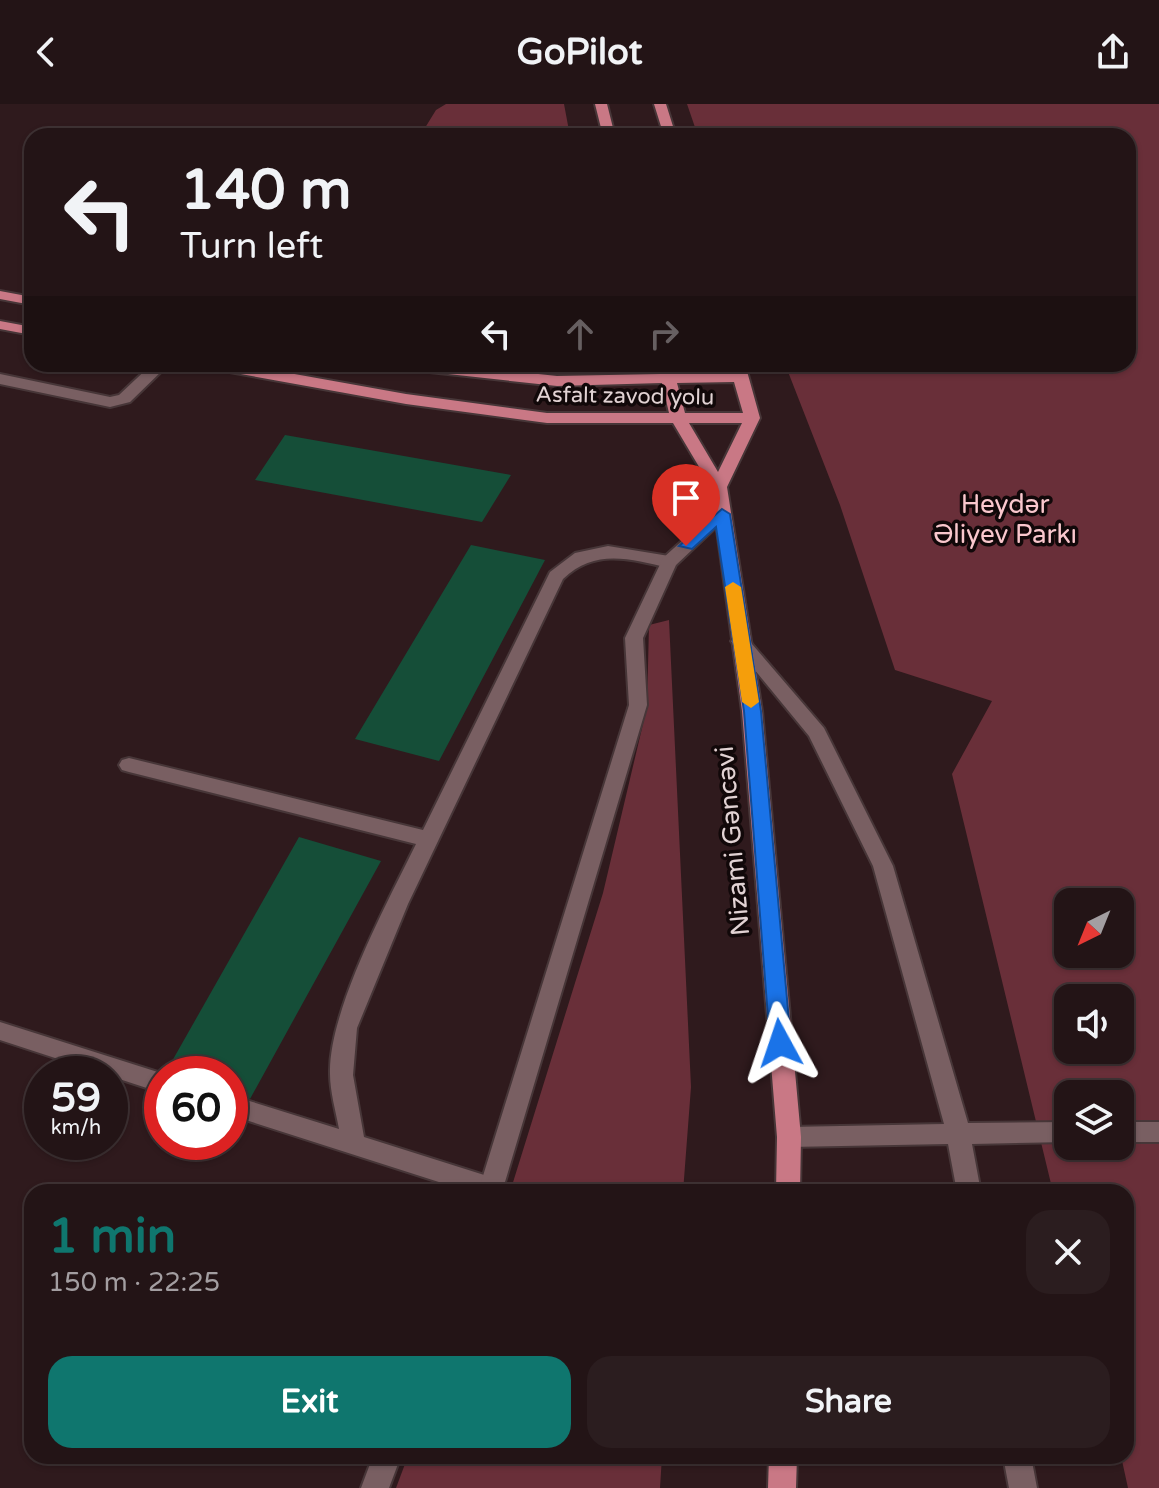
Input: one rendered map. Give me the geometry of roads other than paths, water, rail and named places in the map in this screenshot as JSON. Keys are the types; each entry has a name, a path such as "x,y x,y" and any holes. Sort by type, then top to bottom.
{"main road":[{"path":"601,104 607,128"},
{"path":"660,104 668,128"},
{"path":"0,295 24,300"},
{"path":"0,325 24,330"},
{"name":"Asfalt zavod yolu","path":"257,372 406,399 547,418 752,418"},
{"path":"475,372 557,381 656,372"},
{"name":"Nizami Gəncəvi","path":"667,372 678,418 719,487 752,711 789,1137 788,1184"},
{"path":"719,487 752,418 739,372"},
{"path":"782,1488 783,1464"}],"street":[{"path":"0,379 110,402 124,399 153,372"},
{"path":"492,1184 638,705 634,638 669,562 722,514"},
{"path":"354,1145 341,1075 346,1028 428,839 556,576 568,561 590,552 621,552 669,562"},
{"path":"740,641 817,733 883,866 958,1131 968,1184"},
{"path":"129,765 428,839"},
{"path":"0,1031 144,1077"},
{"path":"248,1111 472,1184"},
{"path":"789,1137 958,1131 1054,1132"},
{"path":"1134,1132 1159,1132"},
{"path":"375,1488 384,1464"},
{"path":"1018,1464 1023,1488"}],"park label":[{"name":"Heydər Əliyev Parkı","path":"1005,519"}]}
